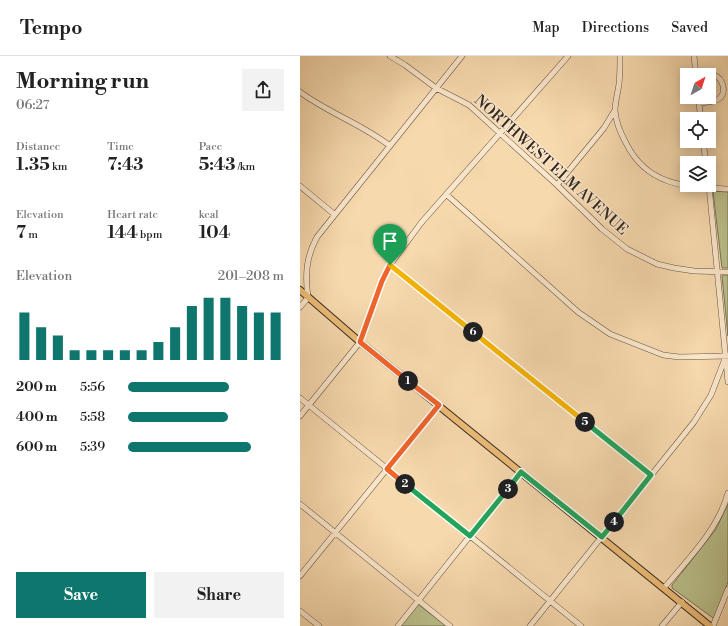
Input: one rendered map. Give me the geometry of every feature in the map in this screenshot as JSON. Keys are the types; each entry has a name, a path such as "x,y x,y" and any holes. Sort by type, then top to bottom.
{"main road":[{"path":"300,290 360,342 712,626"}],"street":[{"name":"NORTHWEST ELM AVENUE","path":"390,56 436,88 469,105 557,185 615,241 657,264 674,268 728,272"},
{"path":"300,308 308,298 306,274 308,257 317,237 462,56"},
{"path":"300,416 360,342 382,281 390,265 421,223 568,56"},
{"path":"557,185 604,128 615,110 619,83 620,56"},
{"path":"694,56 695,68"},
{"path":"716,77 724,83 725,92 716,101"},
{"path":"300,92 324,108 368,130 390,146"},
{"path":"615,110 622,136 629,150 646,170 661,179 680,185"},
{"path":"300,186 334,214"},
{"path":"716,188 728,189"},
{"path":"710,192 727,356 728,382"},
{"path":"447,195 578,312 610,334 664,354 679,357 727,356"},
{"path":"390,265 651,475"},
{"path":"530,626 703,408 711,395 727,356"},
{"path":"300,398 581,626"},
{"path":"300,576 439,405"},
{"path":"398,626 521,472"},
{"path":"664,588 709,532 719,516 728,493"},
{"path":"300,504 450,626"},
{"path":"712,626 728,589"},
{"path":"662,626 682,602"},
{"path":"300,611 319,626"}],"green space":[{"path":"716,191 728,192 728,268 722,268 713,192"},
{"path":"728,275 728,336 722,276"},
{"path":"728,504 728,582 716,616 713,618 672,588 672,585 716,529"},
{"path":"418,604 446,626 400,626"}],"route":[{"path":"390,265 651,475 602,537 521,472 470,536 387,469 439,405 360,342 382,281 390,265"}]}
